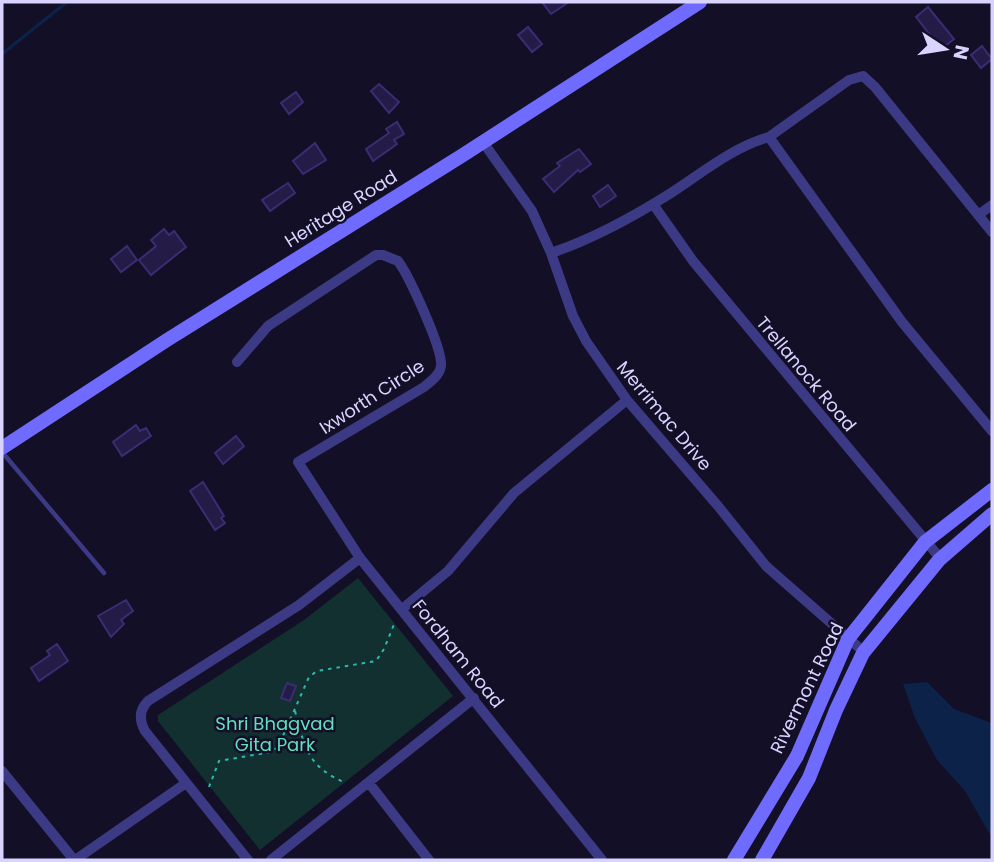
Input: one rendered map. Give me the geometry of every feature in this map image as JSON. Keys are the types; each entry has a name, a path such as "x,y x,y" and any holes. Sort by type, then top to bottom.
{"street":[{"name":"Heritage Road","path":"2,450 167,340 700,2"},
{"path":"551,253 584,242 653,204 749,142 769,137 849,80 863,76 876,87 992,232"},
{"path":"769,137 902,322 992,431"},
{"name":"Merrimac Drive","path":"483,142 532,211 551,253 573,316 626,400 718,506 765,566 864,652"},
{"name":"Trellanock Road","path":"653,204 693,261 940,558"},
{"path":"978,215 992,205"},
{"name":"Ixworth Circle","path":"237,362 268,326 376,255 398,261 406,273 420,300 439,355 441,366 437,376 424,387 298,462"},
{"path":"402,609 448,571 514,493 626,400"},
{"name":"Fordham Road","path":"298,462 360,558 602,860"},
{"name":"Rivermont Road","path":"734,860 797,756 848,639 925,542 992,490"},
{"name":"Rivermont Road","path":"762,860 809,778 836,710 864,652 940,558 992,514"},
{"path":"248,860 145,731 140,716 144,704 299,605 360,558"},
{"path":"271,860 474,698"},
{"path":"2,771 75,860 186,783"},
{"path":"369,783 429,860"}],"lane":[{"path":"2,450 104,573"}],"path":[{"path":"209,787 219,761 276,749 295,710 304,683 314,672 369,663 378,659 395,622"},
{"path":"295,710 309,754 315,764 327,774 346,783"}],"green space":[{"name":"Shri Bhagvad Gita Park","path":"358,578 453,696 260,850 158,721 158,715 304,620"}],"water":[{"path":"927,682 954,709 992,723 992,838 965,791 937,760 915,718 903,684"}],"building":[{"path":"542,2 569,2 551,14"},
{"path":"928,7 954,39 941,49 916,17"},
{"path":"528,27 542,44 532,52 518,35"},
{"path":"982,46 992,59 981,68 971,55"},
{"path":"379,84 399,102 389,113 371,91"},
{"path":"296,92 303,102 289,114 281,103"},
{"path":"397,122 404,134 394,140 397,144 373,161 366,149 389,133 386,129"},
{"path":"315,143 326,160 303,174 293,161"},
{"path":"579,149 591,164 580,172 578,170 554,192 543,179 560,166 557,163"},
{"path":"288,183 295,193 270,211 262,200"},
{"path":"608,185 616,196 600,207 593,196"},
{"path":"164,229 169,235 174,231 186,247 151,275 139,260 156,246 151,240"},
{"path":"127,246 137,260 121,272 111,259"},
{"path":"136,425 140,431 146,428 151,436 122,456 113,442"},
{"path":"236,436 244,446 223,464 215,453"},
{"path":"203,482 224,516 221,518 225,523 215,530 190,491"},
{"path":"126,600 133,611 121,620 124,624 111,637 98,616"},
{"path":"57,644 68,661 39,681 31,668 50,655 47,651"},
{"path":"287,683 296,686 290,701 281,698"}],"waterway":[{"path":"2,54 67,2"}]}
